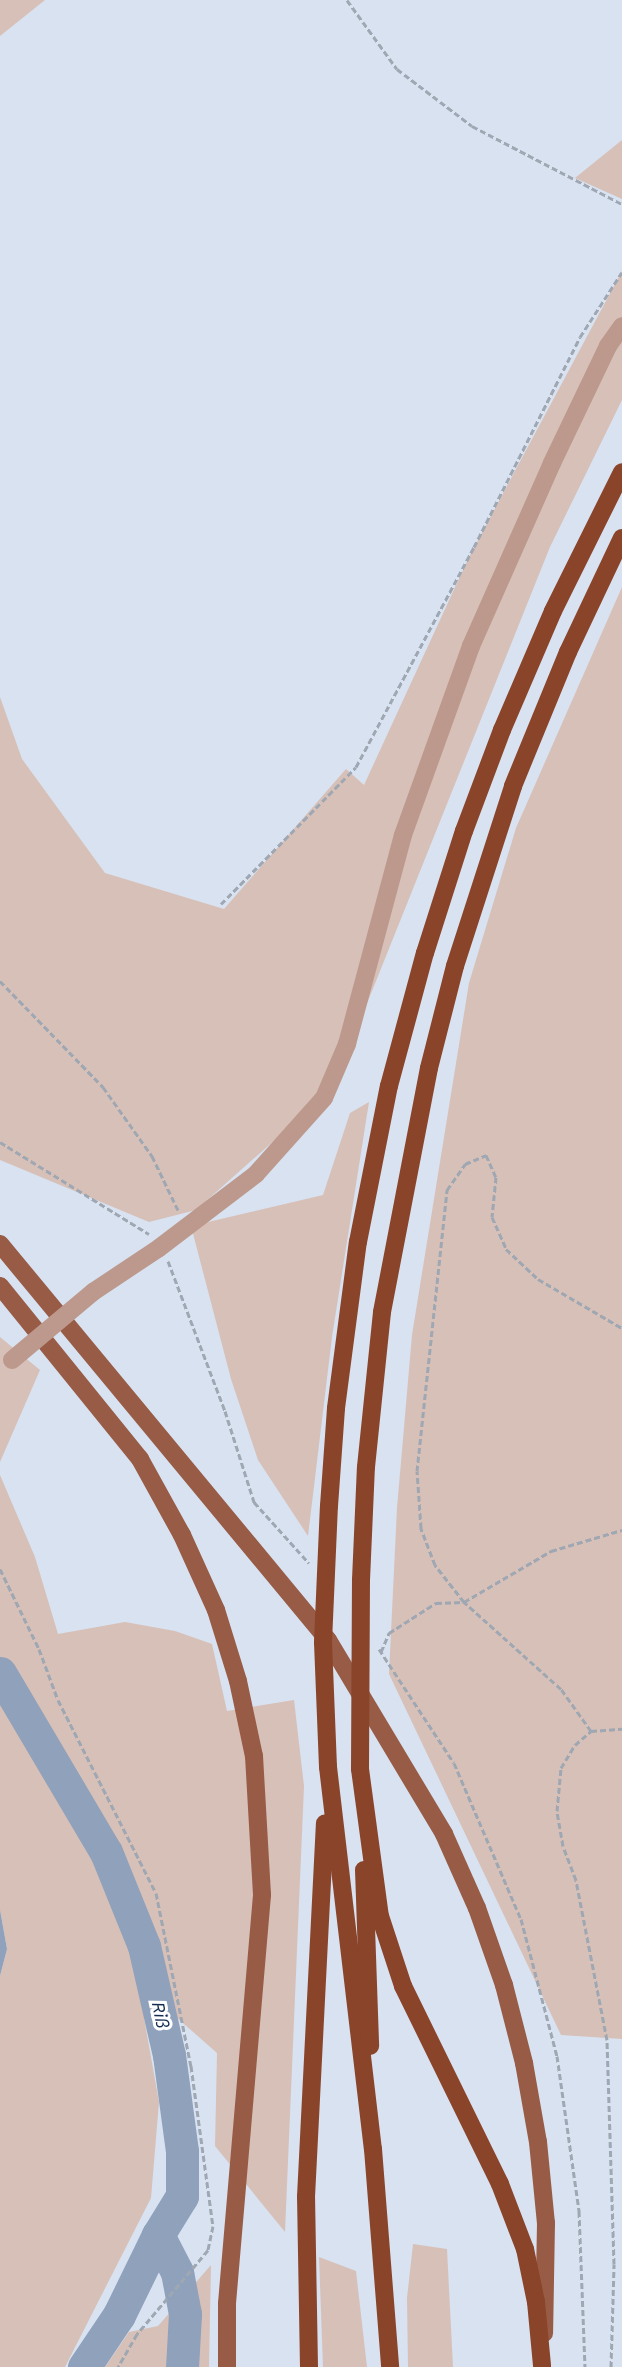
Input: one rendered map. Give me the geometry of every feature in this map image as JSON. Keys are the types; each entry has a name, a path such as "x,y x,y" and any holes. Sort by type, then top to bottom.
{"highway":[{"path":"390,2367 373,2148 328,1767 323,1642 336,1408 360,1231 389,1086 425,953 464,831 506,720 558,600 622,472"},
{"path":"373,2148 360,1769 361,1580 366,1467 382,1312 429,1068 455,966 513,786 560,671 622,538"},
{"path":"309,2367 306,2197 328,1767"},
{"path":"360,1769 380,1916 404,1986 500,2184 525,2249 536,2302 542,2367"}],"main road":[{"path":"0,1245 328,1640 405,1763 444,1834 477,1908 504,1985 524,2063 538,2142 546,2223 542,2367"},
{"path":"0,1286 140,1459 182,1535 216,1610 240,1691 254,1756 262,1895 227,2304 227,2367"}],"street":[{"path":"6,1363 93,1292 159,1248 185,1225 256,1174 324,1098 347,1044 402,835 471,646 552,463 608,346 622,326"}],"path":[{"path":"348,0 397,69 472,126 622,204"},
{"path":"221,904 356,767 474,547 585,328 622,272"},
{"path":"0,981 104,1087 152,1156 185,1225"},
{"path":"0,1142 146,1229 175,1276 254,1502 314,1568"},
{"path":"591,1731 561,1689 464,1602 435,1566 421,1528 417,1471 447,1190 465,1164 486,1155 496,1178 492,1217 506,1249 538,1279 622,1328"},
{"path":"381,1652 388,1633 408,1618 436,1603 464,1602 551,1551 622,1530"},
{"path":"0,1569 39,1649 58,1700 156,1893 191,2066 213,2226 208,2250 137,2334 118,2367"},
{"path":"611,2367 614,2264 607,2040 576,1880 563,1846 557,1810 565,1758 591,1731 622,1729"}],"shaded area":[{"path":"0,0 45,0 0,36"},
{"path":"622,140 622,199 575,178"},
{"path":"622,271 622,400 550,547 366,1006 305,1113 196,1210 149,1222 0,1160 0,697 22,759 105,873 224,909 346,769 364,785 469,557"},
{"path":"622,587 622,2039 561,2035 389,1674 397,1508 412,1335 469,983 516,828"},
{"path":"369,1102 332,1337 308,1536 258,1460 231,1379 191,1226 323,1195 350,1113"},
{"path":"0,1337 40,1370 0,1462"},
{"path":"0,1475 35,1557 58,1634 125,1622 175,1631 212,1644 227,1711 294,1700 304,1786 285,2232 215,2146 217,2053 167,2009 144,2018 159,2102 151,2198 65,2367 0,2367 0,1976 7,1949 0,1910"},
{"path":"413,2244 447,2249 453,2367 408,2367 407,2298"},
{"path":"319,2257 356,2271 367,2367 323,2367"},
{"path":"211,2265 209,2367 105,2367 129,2332 158,2326"}],"water":[{"path":"0,1910 7,1949 0,1976"}],"waterway":[{"name":"Riß","path":"0,1673 106,1852 144,1946 169,2055 182,2151 182,2196 158,2235 119,2315 84,2367"},
{"path":"158,2235 177,2272 185,2314 182,2367"}]}
